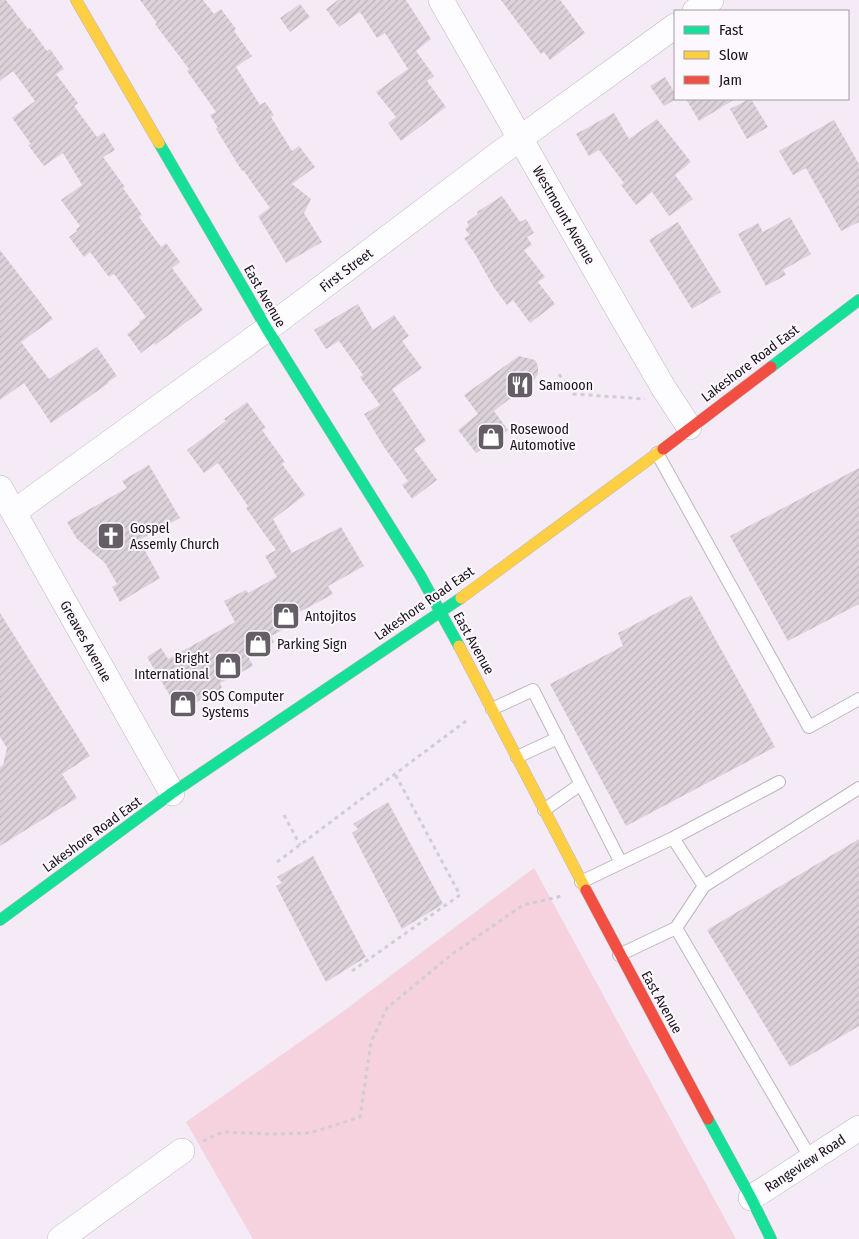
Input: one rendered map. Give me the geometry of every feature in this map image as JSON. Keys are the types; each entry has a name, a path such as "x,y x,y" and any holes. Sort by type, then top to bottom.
{"street":[{"name":"East Avenue","path":"76,0 267,330 420,575 492,709 619,955 751,1198 771,1239"},
{"name":"Westmount Avenue","path":"442,0 662,387 689,427"},
{"path":"696,10 711,0"},
{"name":"First Street","path":"7,513 267,330 520,139 674,27"},
{"name":"Lakeshore Road East","path":"0,920 172,793 440,613 657,453 859,300"},
{"name":"Greaves Avenue","path":"0,488 7,513 172,793"},
{"name":"Rangeview Road","path":"751,1198 859,1128"},
{"path":"60,1239 182,1151"}],"lane":[{"path":"657,453 809,727 859,699"},
{"path":"492,709 533,690 621,863"},
{"path":"517,757 558,738"},
{"path":"581,882 673,838 779,782"},
{"path":"544,810 581,784"},
{"path":"619,955 676,928 704,886 859,788"},
{"path":"673,838 704,886"},
{"path":"676,928 812,1159"}],"path":[{"path":"558,374 573,394 647,399"},
{"path":"277,862 466,722"},
{"path":"352,970 460,895 395,774"},
{"path":"284,815 300,845"},
{"path":"182,1151 222,1132 310,1133 360,1117 371,1042 387,1008 451,955 523,905 561,896"}],"shaded area":[{"path":"534,868 736,1239 253,1239 186,1122 341,1013"}],"building":[{"path":"0,0 6,0 47,51 50,49 64,69 56,74 78,103 74,106 97,137 104,132 115,150 103,157 125,187 123,188 142,215 139,217 161,247 166,243 180,262 172,268 203,310 141,353 127,334 146,317 114,274 109,277 90,252 84,257 69,237 80,226 61,200 82,185 63,153 44,166 28,145 31,144 12,118 35,101 13,71 0,81"},
{"path":"140,0 203,0 214,14 221,9 236,29 234,31 252,56 236,67 260,105 265,102 274,115 271,117 292,151 299,146 315,167 292,184 311,199 304,213 322,242 286,263 258,216 270,208 242,171 216,129 218,128 210,115 216,112 187,71 189,69 155,24 157,23"},
{"path":"338,0 406,0 431,39 416,51 434,76 427,81 446,107 401,141 388,123 396,117 376,92 408,69 385,33 377,38 360,12 339,27 326,9"},
{"path":"501,0 560,0 585,33 550,60 544,52 541,54"},
{"path":"300,4 310,17 290,32 280,18"},
{"path":"665,77 674,91 674,100 664,106 650,86"},
{"path":"687,100 733,100 699,121"},
{"path":"747,100 752,100 768,127 747,139 730,109"},
{"path":"614,113 629,139 657,119 691,162 675,175 693,199 669,216 652,192 636,205 621,185 624,183 599,150 589,156 576,134"},
{"path":"834,120 859,164 859,222 841,231 806,168 793,175 779,151"},
{"path":"502,196 520,222 526,219 534,233 527,237 532,245 524,250 545,277 538,282 555,304 530,323 513,300 507,305 493,286 464,238 470,235 465,229 469,226 467,222 478,214 477,212"},
{"path":"790,217 811,254 783,270 786,275 766,286 738,234 758,223 763,232"},
{"path":"678,222 721,292 692,309 649,240"},
{"path":"0,250 53,319 21,342 49,379 97,347 117,376 51,423 24,383 0,400"},
{"path":"358,304 373,330 394,315 409,336 402,341 422,368 392,389 426,441 414,449 437,480 412,499 402,485 408,481 364,414 380,405 360,377 363,375 339,341 326,349 314,330"},
{"path":"519,356 535,360 538,366 538,374 535,379 494,411 508,430 476,453 458,430 478,414 464,395"},
{"path":"247,402 266,428 262,430 285,462 282,464 305,495 273,519 292,553 341,527 364,566 328,586 333,594 296,614 300,621 271,636 274,642 248,656 253,666 220,683 222,688 195,703 197,707 182,716 147,657 161,648 168,659 235,622 224,601 246,590 248,593 277,577 265,556 276,550 246,508 248,506 218,463 204,473 187,450 226,421 224,419"},
{"name":"Gospel Assemly Church","path":"149,465 180,518 139,540 160,578 120,602 112,587 117,584 105,563 77,539 67,522 127,488 122,481"},
{"path":"859,468 859,604 788,641 730,536"},
{"path":"691,595 775,747 626,826 550,684 623,646 618,633"},
{"path":"0,613 90,756 62,774 77,798 0,846 0,767 3,765 7,748 0,737"},
{"path":"388,802 443,904 402,929 352,833 358,829 353,824"},
{"path":"859,839 859,1026 790,1067 707,930"},
{"path":"313,856 366,957 326,982 276,886 282,883 277,877"}],"traffic: fast":[{"path":"159,143 267,329 420,575 459,646"},
{"path":"771,367 859,300"},
{"path":"0,920 172,793 461,598"},
{"path":"708,1119 771,1239"}],"traffic: slow":[{"path":"76,0 159,143"},
{"path":"461,598 663,449"},
{"path":"459,646 586,890"}],"traffic: jam":[{"path":"663,449 771,367"},
{"path":"586,890 708,1119"}],"place":[{"name":"Samooon","path":"520,385"},
{"name":"Rosewood Automotive","path":"491,437"},
{"name":"Gospel Assemly Church","path":"111,536"},
{"name":"Antojitos","path":"286,616"},
{"name":"Parking Sign","path":"258,644"},
{"name":"Bright International","path":"228,666"},
{"name":"SOS Computer Systems","path":"183,704"}]}
